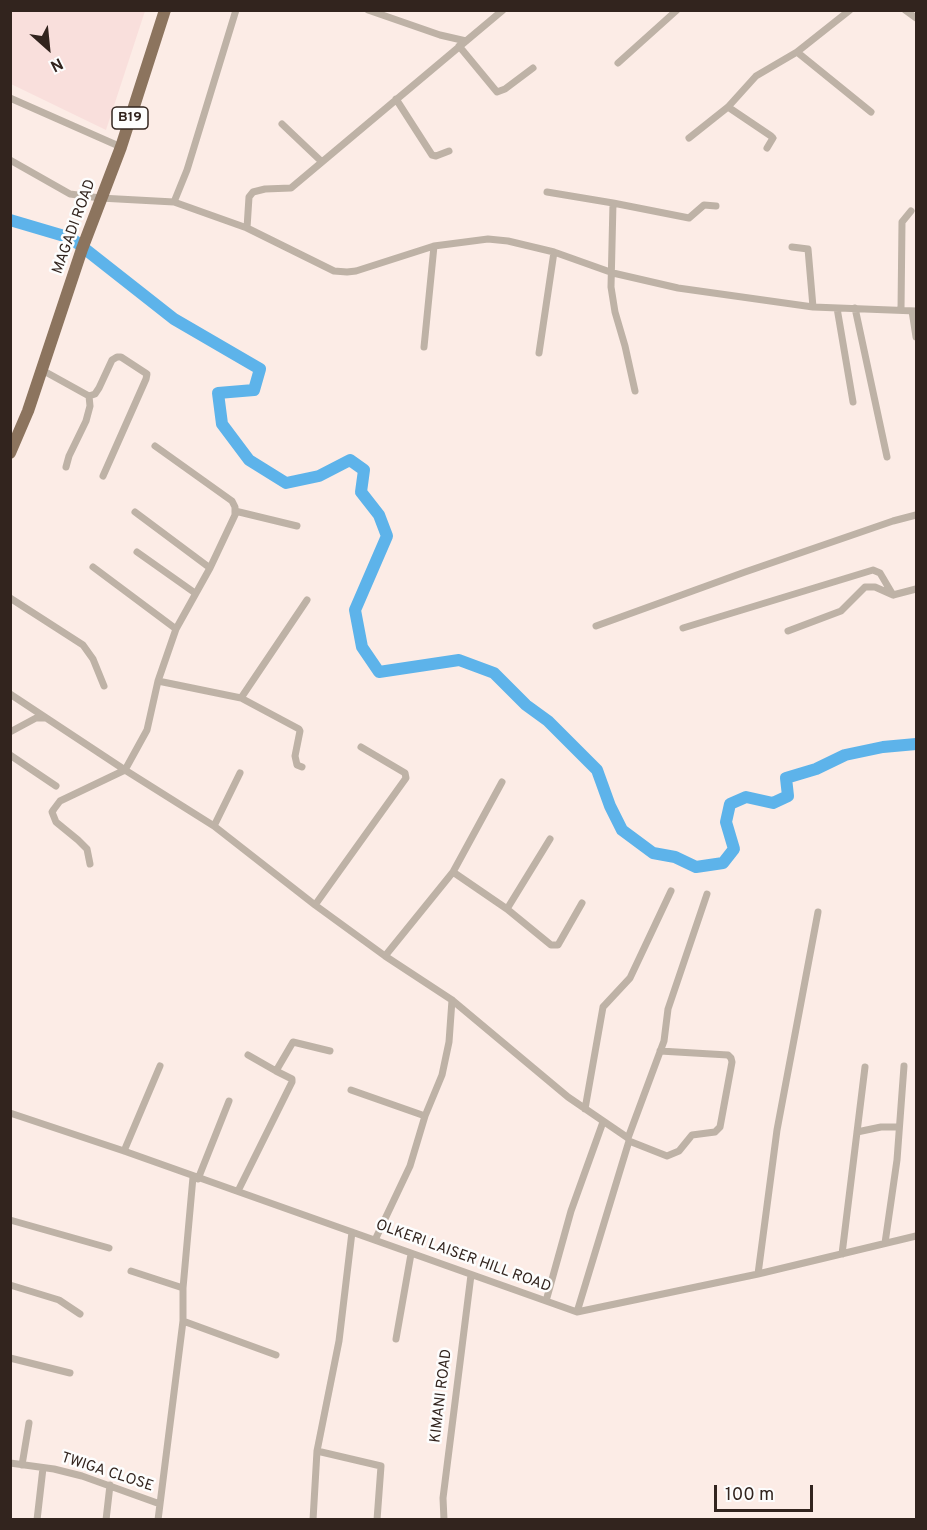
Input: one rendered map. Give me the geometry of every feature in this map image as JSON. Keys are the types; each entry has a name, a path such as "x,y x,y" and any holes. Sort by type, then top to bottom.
{"highway":[{"name":"MAGADI ROAD","path":"10,453 28,411 82,249 121,147 165,10"}],"street":[{"path":"174,202 187,170 236,10"},
{"path":"368,10 462,43 497,92 505,90 533,68"},
{"path":"247,228 249,197 253,192 291,188 503,10"},
{"path":"618,63 677,10"},
{"path":"689,138 728,107 756,76 797,52 850,10"},
{"path":"906,10 916,18"},
{"path":"797,52 871,112"},
{"path":"10,99 121,147"},
{"path":"396,99 432,155 436,156 449,151"},
{"path":"728,107 773,138 767,148"},
{"path":"282,124 322,162"},
{"path":"10,160 70,194 174,202 247,228 334,271 347,273 434,246 488,239 508,241 554,252 613,273 678,288 813,307 914,311 916,337"},
{"path":"547,192 689,218 704,205 716,206"},
{"path":"613,203 611,287 635,391"},
{"path":"901,310 902,222 911,211"},
{"path":"424,347 434,246"},
{"path":"792,247 808,249 813,307"},
{"path":"539,353 554,252"},
{"path":"837,308 853,402"},
{"path":"855,308 886,457"},
{"path":"42,370 89,396 95,394 112,360 117,357 121,357 147,374 103,476"},
{"path":"66,468 69,456 86,422 90,406 89,396"},
{"path":"90,864 87,849 60,826 52,812 60,801 125,770 147,730 158,681 176,629 210,568 235,511 232,501 155,446"},
{"path":"235,511 297,526"},
{"path":"135,513 210,568"},
{"path":"597,626 766,564 916,515"},
{"path":"137,552 195,593"},
{"path":"93,567 176,629"},
{"path":"683,628 873,570 880,573 893,595"},
{"path":"788,631 841,611 865,587 875,586 893,595 916,589"},
{"path":"10,598 83,645 93,659 104,686"},
{"path":"242,698 308,600"},
{"path":"158,681 242,698 300,730 294,753 297,765 302,767"},
{"path":"10,694 214,826 315,905 385,956 452,1000 568,1097 629,1140 667,1156 679,1151 692,1135 715,1132 720,1126 732,1062 728,1055 660,1051"},
{"path":"10,732 36,718 46,718"},
{"path":"315,905 406,778 405,773 361,747"},
{"path":"10,754 56,786"},
{"path":"214,826 240,773"},
{"path":"385,956 453,872 502,782"},
{"path":"507,909 550,839"},
{"path":"453,872 507,909 551,945 558,945 582,903"},
{"path":"585,1109 603,1007 630,978 670,891"},
{"path":"707,894 668,1009 660,1051 629,1140 578,1312 758,1274 916,1236"},
{"path":"758,1274 777,1130 818,912"},
{"path":"375,1240 410,1166 425,1116 442,1075 449,1042 452,1000"},
{"path":"276,1071 295,1041 330,1051"},
{"path":"238,1191 292,1082 292,1079 248,1055"},
{"path":"124,1152 160,1065"},
{"path":"885,1243 897,1160 904,1066"},
{"path":"842,1254 865,1067"},
{"path":"351,1090 425,1116"},
{"path":"158,1520 183,1321 183,1288 196,1178 229,1101"},
{"name":"OLKERI LAISER HILL ROAD","path":"10,1113 578,1312"},
{"path":"546,1301 571,1211 603,1122"},
{"path":"857,1132 880,1127 898,1127"},
{"path":"10,1220 109,1248"},
{"path":"313,1520 317,1451 339,1341 352,1232"},
{"path":"396,1339 411,1254"},
{"path":"131,1271 183,1288"},
{"name":"KIMANI ROAD","path":"444,1520 442,1504 471,1275"},
{"path":"10,1285 58,1300 80,1314"},
{"path":"183,1321 276,1355"},
{"path":"10,1358 70,1373"},
{"path":"22,1465 29,1423"},
{"path":"317,1451 381,1466 377,1520"},
{"name":"TWIGA CLOSE","path":"10,1462 82,1476 160,1504"},
{"path":"37,1520 43,1468"},
{"path":"106,1520 110,1485"}],"shaded area":[{"path":"10,11 145,11 106,130 11,84"}],"waterway":[{"path":"10,220 71,238 174,319 260,369 254,390 218,393 222,424 249,460 286,483 319,476 350,460 364,470 361,492 379,515 387,536 355,610 362,647 379,672 459,660 494,673 526,705 548,721 597,770 610,806 622,830 653,853 675,857 696,867 723,863 734,849 726,822 730,804 746,797 773,803 788,796 786,778 816,769 845,755 883,747 916,744"}]}
